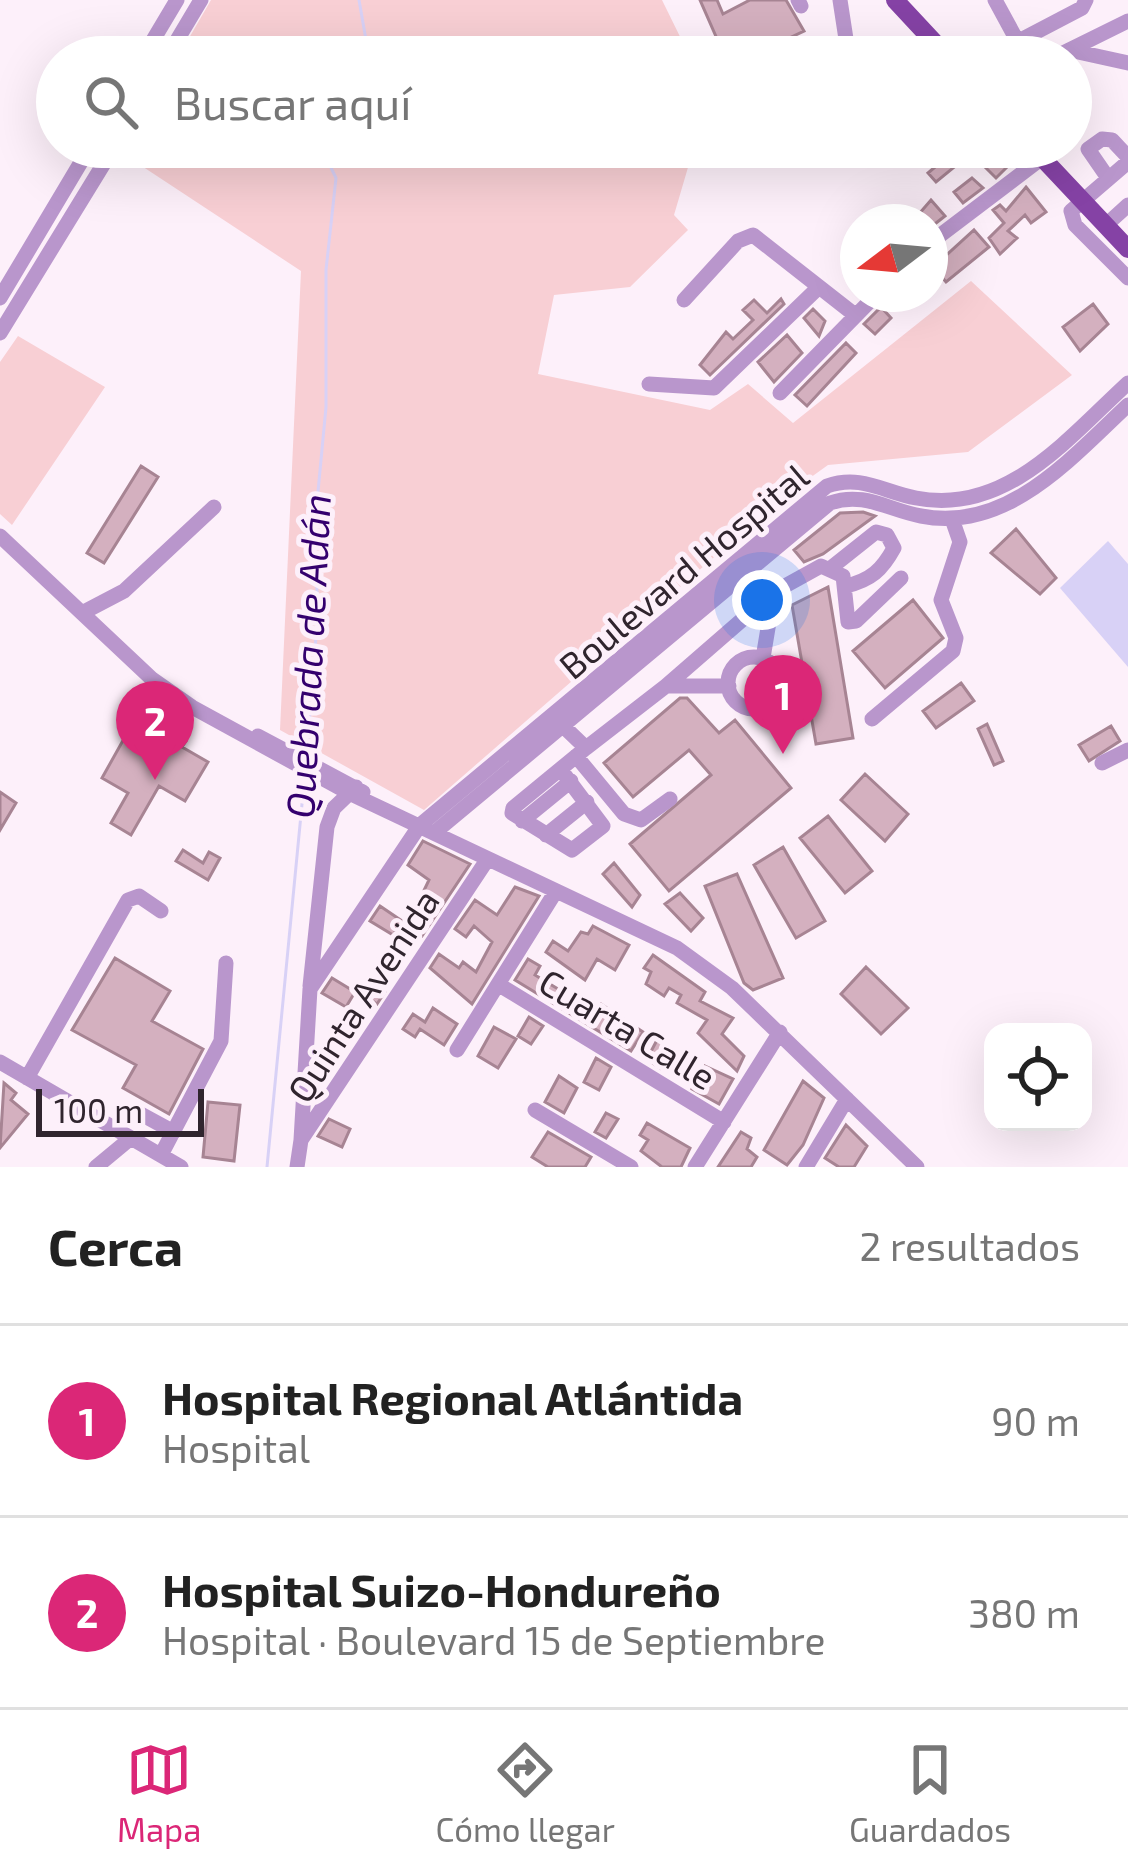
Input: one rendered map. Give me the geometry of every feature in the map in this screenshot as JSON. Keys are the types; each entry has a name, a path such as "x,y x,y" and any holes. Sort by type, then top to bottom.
{"main road":[{"path":"895,0 928,36"},
{"path":"1052,168 1128,249"}],"street":[{"path":"156,36 177,0"},
{"path":"180,36 201,0"},
{"path":"840,0 846,36"},
{"path":"995,0 1014,36"},
{"path":"1040,36 1082,8 1086,0"},
{"path":"1092,39 1128,21"},
{"path":"1092,58 1128,63"},
{"path":"1092,146 1102,139 1112,140 1128,159 1071,211 1076,225 1128,278"},
{"path":"1092,155 1108,178"},
{"path":"0,298 77,168"},
{"path":"0,334 101,168"},
{"path":"948,233 1021,168"},
{"path":"1106,225 1128,205"},
{"path":"684,300 745,235 762,241 855,315"},
{"path":"649,384 714,388 819,287"},
{"path":"780,393 858,312"},
{"name":"Boulevard Hospital","path":"559,722 827,486 858,480 937,501 986,494 1038,466 1128,383"},
{"name":"Boulevard Hospital","path":"310,989 427,829 830,503 862,497 915,515 952,519 986,512 1049,478 1128,405"},
{"path":"82,613 124,591 214,507"},
{"path":"872,718 953,652 956,638 940,600 961,542 986,512"},
{"path":"952,519 961,542"},
{"path":"566,775 603,826 572,850 522,821 513,808 566,775 581,752 774,592 820,566 832,567 875,532 887,535 894,548 884,566 866,581 846,586"},
{"path":"0,536 152,679 279,758 353,790"},
{"path":"832,567 846,586 843,612 848,622 856,621 902,578"},
{"path":"729,686 745,707 771,703 780,678 763,658 774,592"},
{"path":"720,640 737,663"},
{"path":"737,663 763,658"},
{"path":"729,686 737,663"},
{"path":"666,686 729,686"},
{"path":"559,722 624,814 641,820 670,800"},
{"path":"237,730 274,742 374,802 677,948 779,1031 910,1164"},
{"path":"1102,763 1128,751"},
{"path":"301,1140 327,826 353,790"},
{"path":"546,835 586,802"},
{"name":"Quinta Avenida","path":"296,1167 301,1140 488,860"},
{"path":"457,1050 556,891"},
{"path":"27,1078 128,900 140,896 161,911"},
{"path":"160,1155 221,1041 226,963"},
{"name":"Cuarta Calle","path":"500,986 724,1122"},
{"path":"695,1167 779,1031"},
{"path":"0,1062 181,1167"},
{"path":"806,1167 847,1099"},
{"path":"536,1110 631,1167"},
{"path":"115,1129 124,1117 139,1113 173,1132"},
{"path":"96,1167 131,1138"}],"shaded area":[{"path":"211,0 662,0 680,36 190,36"},
{"path":"145,168 688,168 674,215 688,230 630,287 554,295 538,374 710,410 748,384 793,423 932,312 948,312 948,299 971,281 1072,375 968,452 828,465 782,498 424,810 280,730 301,271"},
{"path":"18,336 105,387 12,525 0,514 0,362"},
{"path":"1108,541 1128,564 1128,667 1060,588"}],"building":[{"path":"700,0 717,0 723,14 750,0 786,0 804,31 793,36 716,36"},
{"path":"934,168 953,168 936,182 928,173"},
{"path":"986,168 1006,168 996,178"},
{"path":"972,178 983,188 963,203 954,192"},
{"path":"1026,187 1046,212 1031,223 1025,215 1008,231 1017,238 1000,254 989,238 1004,223 993,210 1000,205 1006,211"},
{"path":"974,230 989,247 948,280 948,254"},
{"path":"781,299 784,304 710,375 700,365 726,332 733,339 753,320 743,310 754,300 767,313"},
{"path":"1093,304 1108,324 1080,351 1063,327"},
{"path":"813,309 825,321 819,336 804,318"},
{"path":"876,312 891,318 875,334 864,324"},
{"path":"787,335 802,353 774,382 758,362"},
{"path":"846,343 856,353 807,406 795,395"},
{"path":"141,466 158,477 104,563 87,553"},
{"path":"840,513 875,516 823,554 804,562 794,550"},
{"path":"1016,529 1056,578 1040,594 991,553"},
{"path":"828,587 853,738 816,744 792,605"},
{"path":"913,600 943,638 885,688 853,651"},
{"path":"961,683 974,701 936,728 923,711"},
{"path":"680,698 687,698 719,733 735,720 791,788 669,891 630,844 711,775 689,750 633,797 604,763"},
{"path":"135,719 170,740 174,734 186,741 182,747 208,762 185,801 159,786 131,835 111,823 128,793 102,778"},
{"path":"987,724 1003,761 994,765 978,729"},
{"path":"1111,726 1120,741 1089,761 1079,745"},
{"path":"865,774 908,814 885,841 841,800"},
{"path":"0,792 16,803 0,830"},
{"path":"828,816 872,871 845,893 800,838"},
{"path":"423,841 470,864 422,936 407,926 429,880 408,865"},
{"path":"783,847 825,921 796,938 754,865"},
{"path":"183,850 203,863 209,852 220,858 208,880 176,861"},
{"path":"614,863 640,895 632,907 603,874"},
{"path":"737,874 783,978 753,990 744,983 705,886"},
{"path":"515,887 539,896 472,1004 430,968 439,954 459,968 463,962 476,972 492,942 474,926 466,937 455,929 475,900 497,915"},
{"path":"680,893 703,918 691,931 665,904"},
{"path":"380,906 402,921 393,935 370,921"},
{"path":"593,926 629,945 615,970 597,959 585,980 546,952 553,941 568,951 581,932 588,934"},
{"path":"653,955 705,992 700,1001 733,1018 722,1034 744,1056 737,1071 698,1033 707,1020 677,1003 681,995 669,988 664,996 646,984 651,972 644,968"},
{"path":"115,958 170,991 152,1021 203,1049 169,1114 123,1088 136,1065 72,1030"},
{"path":"528,959 540,966 535,975 596,1012 601,1004 643,1032 631,1051 515,980"},
{"path":"866,967 908,1008 881,1034 841,994"},
{"path":"332,978 355,992 346,1007 322,993"},
{"path":"368,980 385,992 377,1004 360,993"},
{"path":"433,1008 457,1024 444,1045 420,1029 415,1037 403,1029 413,1014 425,1022"},
{"path":"529,1017 543,1026 531,1044 518,1036"},
{"path":"494,1027 516,1039 498,1068 478,1056"},
{"path":"657,1040 670,1049 660,1068 647,1059"},
{"path":"596,1058 611,1067 599,1090 584,1082"},
{"path":"705,1066 733,1079 719,1104 692,1089"},
{"path":"559,1076 577,1088 564,1113 545,1102"},
{"path":"803,1081 824,1098 803,1145 787,1165 764,1150"},
{"path":"4,1083 16,1093 11,1100 28,1114 0,1148"},
{"path":"208,1102 240,1105 234,1161 203,1157"},
{"path":"606,1113 618,1119 606,1138 595,1132"},
{"path":"329,1119 350,1129 342,1147 318,1136"},
{"path":"647,1123 690,1148 681,1167 662,1167 641,1151 648,1140 640,1135"},
{"path":"846,1125 867,1146 854,1167 839,1167 825,1158"},
{"path":"548,1132 591,1157 585,1167 548,1167 532,1157"},
{"path":"741,1132 751,1138 747,1149 757,1157 751,1167 718,1167"}],"waterway":[{"name":"Quebrada de Adán","path":"359,0 365,36"},
{"name":"Quebrada de Adán","path":"307,752 318,610 314,534 326,407 326,270 336,178 331,168"},
{"name":"Quebrada de Adán","path":"267,1167 305,773"}],"place":[{"name":"Hospital Regional Atlántida","path":"783,754"},
{"name":"Hospital Suizo-Hondureño","path":"155,780"}]}
